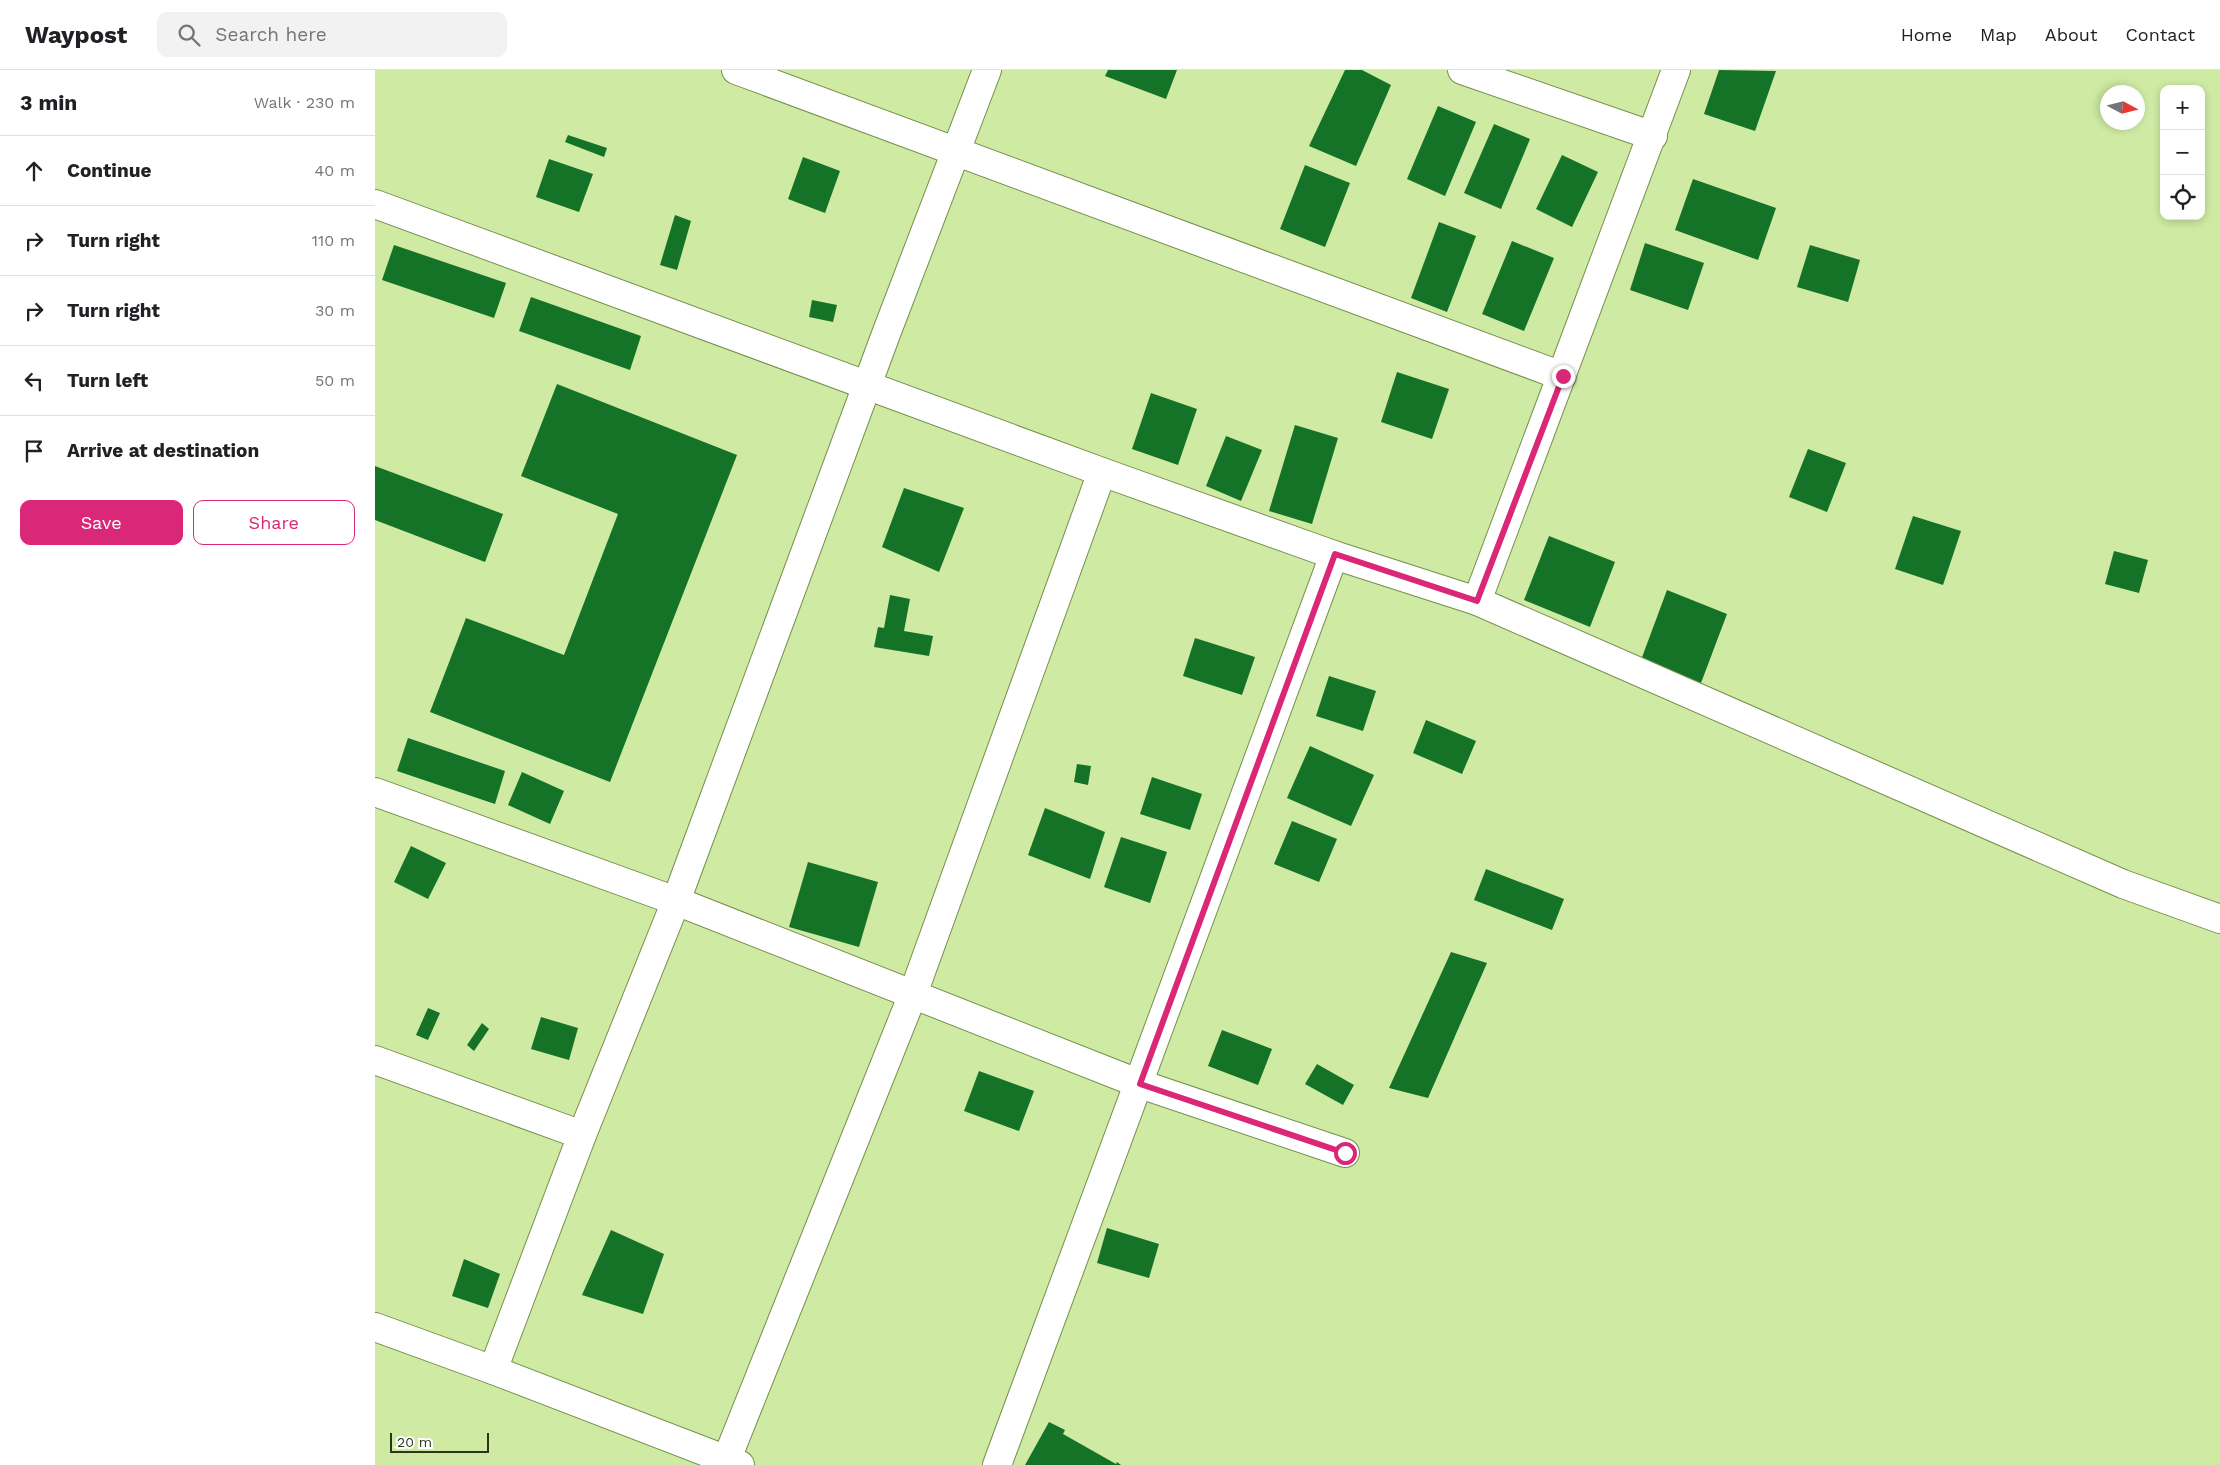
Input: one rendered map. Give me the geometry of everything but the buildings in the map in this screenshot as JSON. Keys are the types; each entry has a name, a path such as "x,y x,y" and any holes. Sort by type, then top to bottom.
{"street":[{"path":"736,70 955,153 1563,376"},
{"path":"493,1370 582,1135 676,901 866,387 987,70"},
{"path":"1462,70 1653,136"},
{"path":"1477,601 1677,70"},
{"path":"375,204 866,387 1335,554 1477,601 2123,884 2220,919"},
{"path":"375,1328 493,1370 733,1463 913,994 1102,472"},
{"path":"997,1465 1140,1084 1335,554"},
{"path":"375,792 676,901 1140,1084 1345,1153"},
{"path":"375,1060 582,1135"}],"route":[{"path":"1345,1153 1140,1084 1335,554 1477,601 1563,376"}]}
